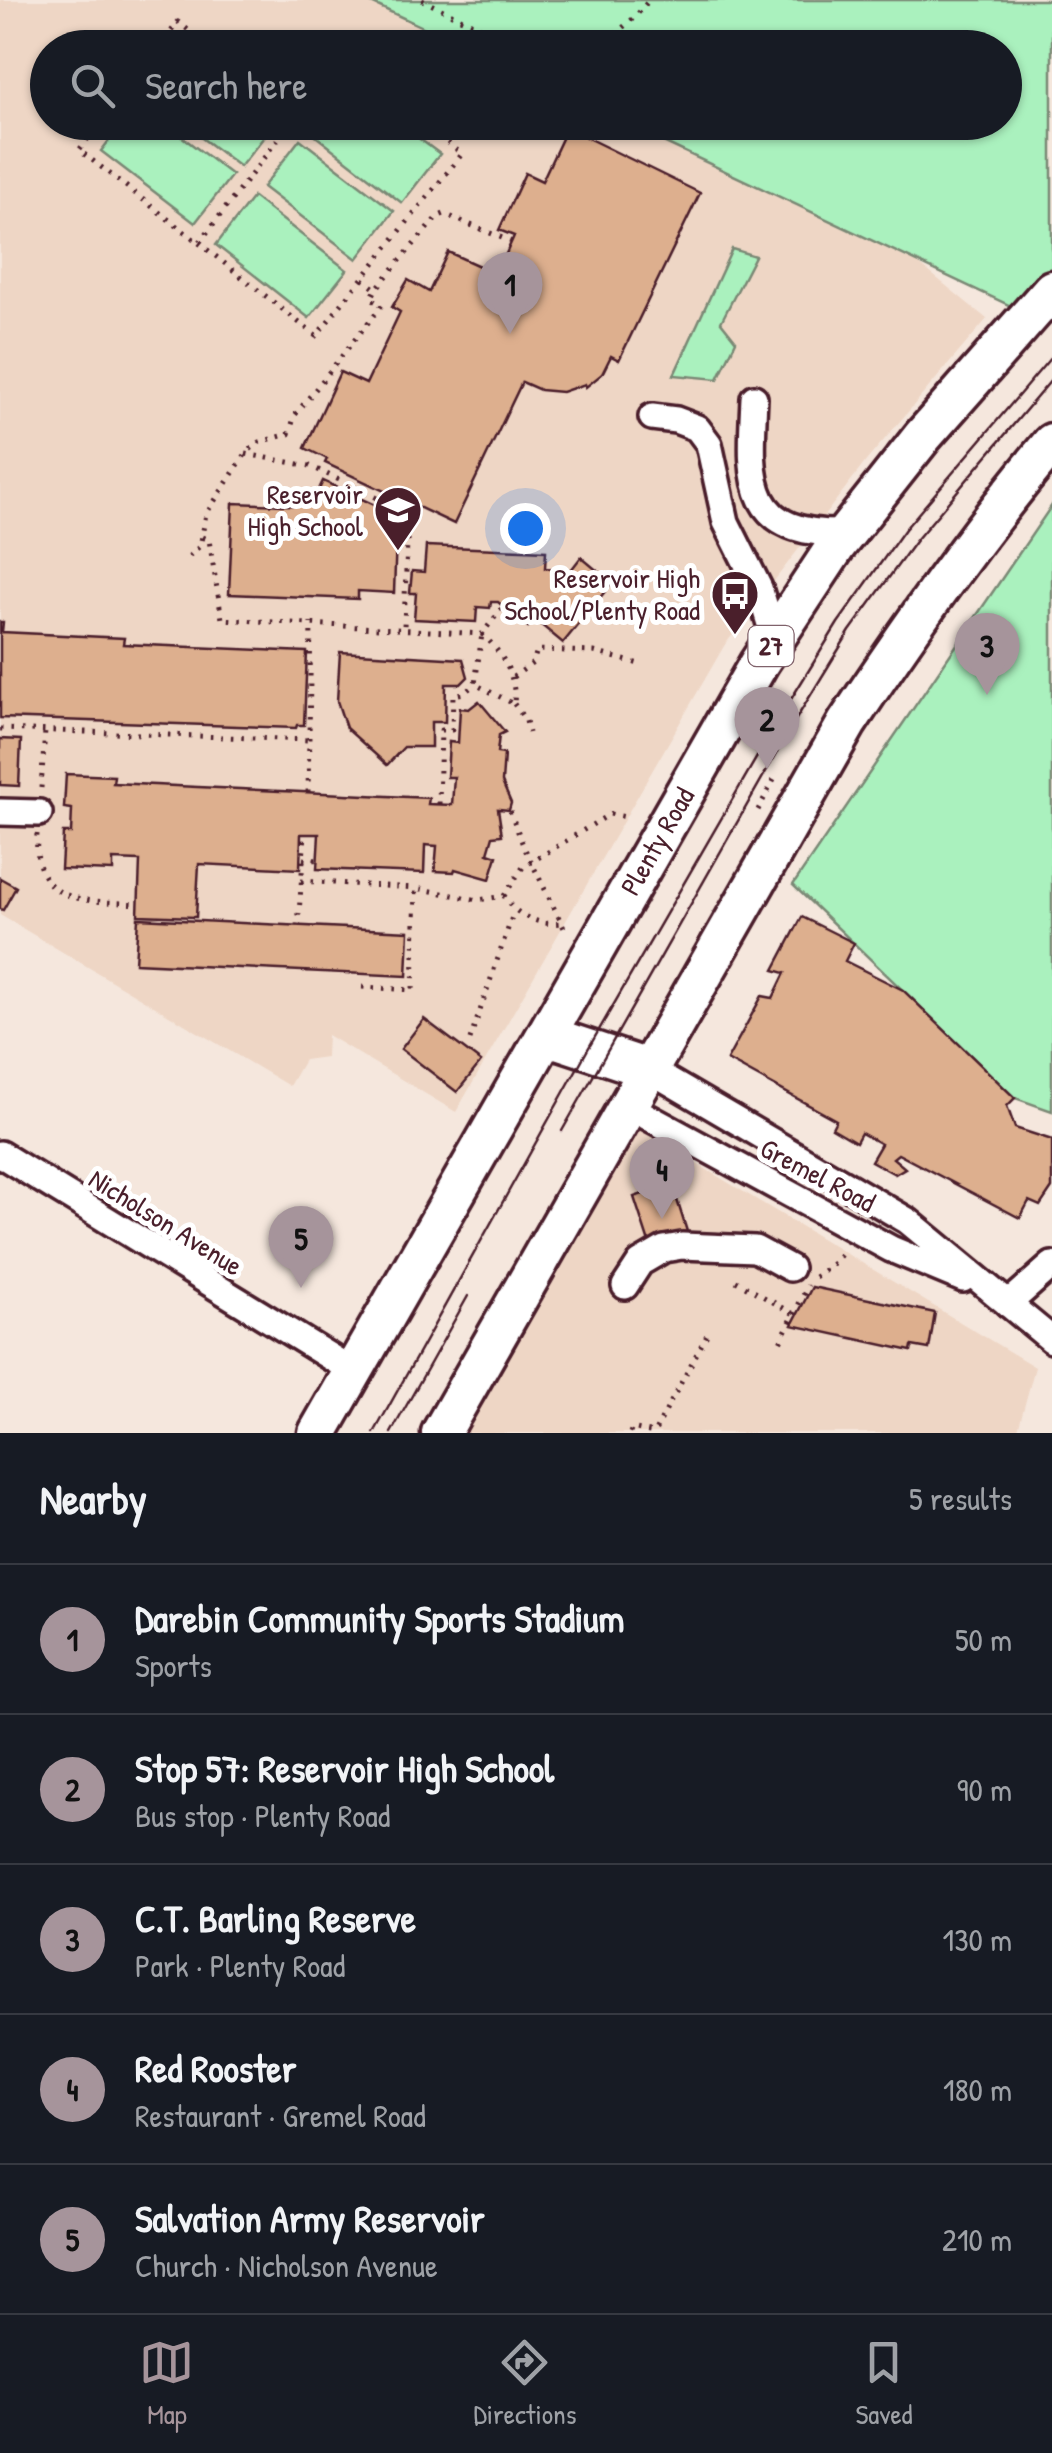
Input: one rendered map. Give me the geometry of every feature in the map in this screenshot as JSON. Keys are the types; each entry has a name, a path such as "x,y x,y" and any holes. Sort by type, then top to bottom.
{"highway":[{"name":"Plenty Road","path":"318,1433 775,640 847,533 923,436 1051,293"},
{"path":"441,1433 847,723 998,506 1052,444"},
{"path":"548,1036 648,1069"},
{"path":"548,1036 626,1105"}],"street":[{"path":"754,398 752,470 765,506 788,526 803,532 847,533"},
{"path":"652,417 698,428 709,444 726,522 754,575 775,640"},
{"path":"0,812 39,813"},
{"name":"Gremel Road","path":"648,1069 908,1221 1052,1340"},
{"name":"Gremel Road","path":"626,1105 891,1249 986,1288"},
{"name":"Nicholson Avenue","path":"0,1154 353,1371"},
{"path":"625,1286 640,1262 664,1249 682,1246 754,1249 790,1268"},
{"path":"1008,1304 1052,1265"}],"path":[{"path":"422,0 486,30"},
{"path":"620,30 648,0"},
{"path":"86,140 79,150 316,336 462,154 444,140"},
{"path":"199,243 277,140"},
{"path":"189,556 200,546 206,514 246,454 260,442 289,434 295,415 382,304 371,299 376,289 437,216 444,214 512,242"},
{"path":"362,278 376,289"},
{"path":"246,454 310,466 408,513 404,627"},
{"path":"202,537 209,540 222,619 482,634 513,677 514,704"},
{"path":"439,804 441,730 452,730 453,695 464,693 475,684 482,634 503,606"},
{"path":"308,792 310,623"},
{"path":"513,677 532,663 537,650 594,652 643,665"},
{"path":"475,684 514,704 529,733"},
{"path":"0,729 310,740"},
{"path":"45,731 39,864 55,891 73,900 138,904"},
{"path":"760,807 776,778"},
{"path":"510,811 566,932"},
{"path":"301,881 416,888 478,900 504,896 523,867 610,814 630,818"},
{"path":"298,926 305,834"},
{"path":"303,859 318,860"},
{"path":"362,987 413,990 416,888"},
{"path":"504,896 514,911 552,924 562,923"},
{"path":"470,1040 514,911"},
{"path":"780,1342 809,1284 836,1262 860,1232"},
{"path":"736,1281 794,1314"},
{"path":"630,1428 654,1433 710,1329"}],"shaded area":[{"name":"Reservoir High School","path":"0,0 378,0 444,30 30,30 30,140 767,140 987,319 867,460 724,646 456,1112 327,1035 326,1057 304,1060 289,1086 0,915"},
{"path":"639,1129 1035,1367 1017,1433 465,1433"}],"green space":[{"path":"365,0 1052,0 1052,289 1030,315 659,140 1022,140 1022,30 429,30"},
{"path":"110,140 186,140 232,175 195,223 101,151"},
{"path":"204,140 261,140 240,167"},
{"path":"301,140 394,211 357,259 263,187"},
{"path":"321,140 421,140 440,154 402,203"},
{"path":"253,197 347,270 309,318 216,245"},
{"path":"732,249 755,256 721,322 736,341 718,379 674,375"},
{"path":"1052,505 1052,1111 1015,1098 793,885"}],"building":[{"path":"561,140 592,140 700,193 619,360 611,356 602,374 586,387 585,384 562,392 540,390 522,382 454,524 325,463 327,459 305,448 340,372 366,384 400,312 392,307 408,280 429,292 448,252 497,274 514,236 499,230 525,173 542,181"},
{"path":"323,481 390,512 389,535 396,535 394,593 358,591 358,599 229,594 233,503 311,506"},
{"path":"426,546 546,551 545,568 571,570 581,557 612,583 563,643 534,619 528,627 498,602 491,602 490,608 477,607 476,622 414,619 416,593 410,593 412,571 424,572"},
{"path":"0,622 2,632 124,638 123,644 307,652 304,725 296,728 0,718"},
{"path":"340,652 463,659 468,677 461,684 446,684 445,722 431,722 431,747 404,747 387,765 346,728 337,701"},
{"path":"479,701 505,732 499,735 497,753 504,754 502,782 511,803 509,810 498,809 502,835 493,836 488,853 497,856 490,879 455,869 435,871 437,846 425,845 424,873 317,869 319,834 301,834 300,869 199,864 196,917 138,915 140,861 113,860 113,871 61,869 63,833 71,833 72,809 64,808 66,774 114,776 113,783 429,798 428,804 452,805 454,777 447,777 449,742 458,743 460,708 469,709"},
{"path":"0,739 21,740 19,786 0,785"},
{"path":"0,878 16,887 3,910 0,909"},
{"path":"802,917 854,943 845,961 903,990 1015,1098 1007,1106 1015,1128 1052,1140 1052,1188 1040,1206 1029,1201 1020,1218 898,1154 893,1158 905,1168 895,1174 871,1161 881,1144 861,1133 856,1142 832,1128 836,1120 727,1060 762,996 773,998 785,973 774,970"},
{"path":"138,918 409,931 407,976 135,963"},
{"path":"424,1019 481,1062 457,1092 401,1049"},
{"path":"672,1184 690,1241 652,1252 634,1197"},
{"path":"812,1287 935,1313 929,1349 912,1346 911,1351 792,1325"}],"tram line":[{"path":"374,1433 588,1049 838,623 905,529 1052,356"},
{"path":"562,1131 850,631 917,539 1052,379"},
{"path":"391,1433 468,1296"}],"place":[{"name":"Darebin Community Sports Stadium","path":"510,334"},
{"name":"Reservoir High School","path":"398,552"},
{"name":"Reservoir High School/Plenty Road","path":"735,636"},
{"name":"C.T. Barling Reserve","path":"987,695"},
{"name":"Stop 57: Reservoir High School","path":"767,769"},
{"name":"Red Rooster","path":"662,1219"},
{"name":"Salvation Army Reservoir","path":"301,1288"}]}
